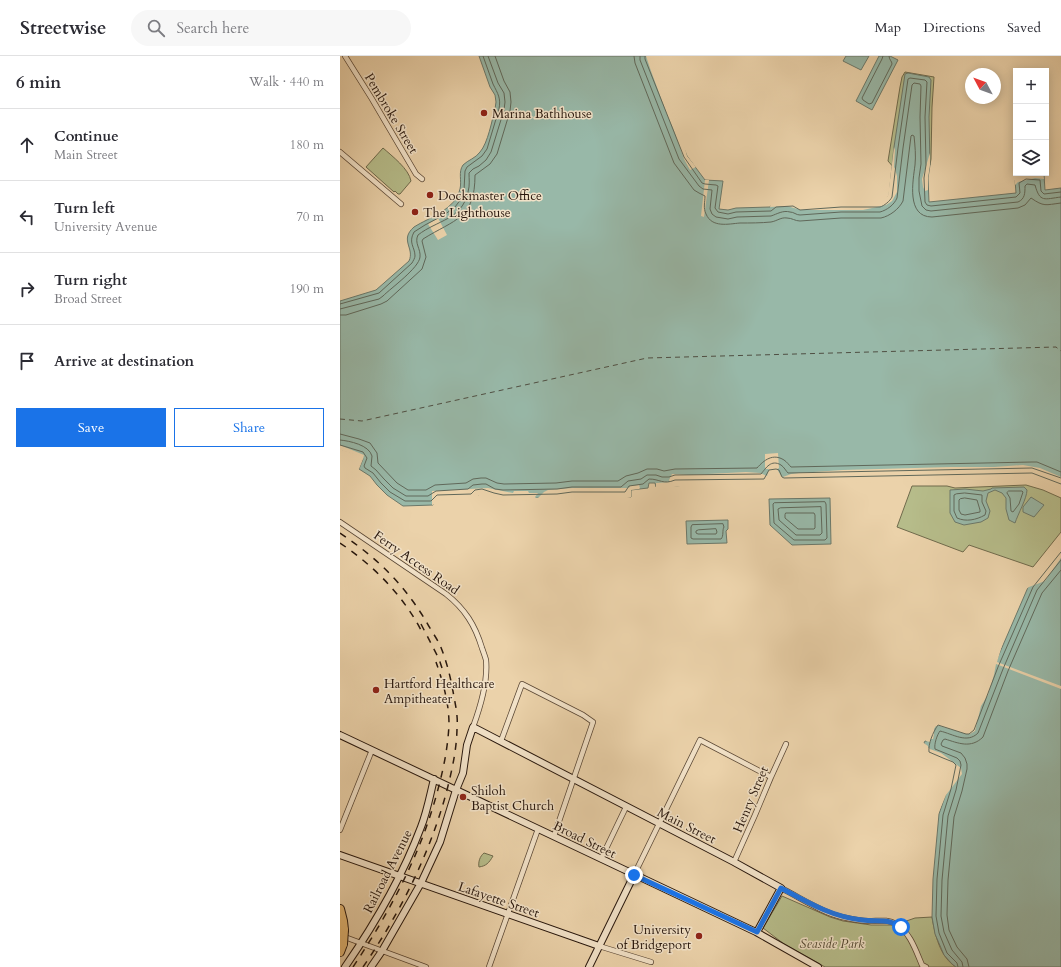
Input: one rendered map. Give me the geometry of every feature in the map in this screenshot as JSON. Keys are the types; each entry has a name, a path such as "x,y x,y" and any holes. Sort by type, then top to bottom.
{"highway":[{"path":"340,910 343,921 340,952"}],"street":[{"name":"Pembroke Street","path":"345,56 416,174 422,179"},
{"path":"340,152 401,204"},
{"name":"Ferry Access Road","path":"340,522 446,594 459,605 470,620 478,636 486,660 484,690 467,745 463,773 456,790"},
{"path":"501,741 522,684 593,722 554,836"},
{"name":"Main Street","path":"473,726 819,908 842,917 869,921 889,921 896,924 905,932 922,965 926,967"},
{"name":"Broad Street","path":"340,735 757,932 818,967"},
{"path":"589,967 700,740 771,777"},
{"name":"Henry Street","path":"734,862 786,744"},
{"path":"340,830 372,750"},
{"name":"Railroad Avenue","path":"345,967 361,943 400,876 422,826 434,779"},
{"path":"371,967 382,952 421,883 440,842 456,790"},
{"path":"601,859 626,807"},
{"path":"488,967 538,829"},
{"name":"Lafayette Street","path":"340,854 599,946 651,962"},
{"path":"757,932 781,888"},
{"path":"342,937 426,967"}],"green space":[{"path":"905,72 934,77 931,159 930,165 924,172 895,169 888,161 900,87 902,77"},
{"path":"383,148 400,163 410,176 411,181 400,194 395,191 394,192 366,167"},
{"path":"1026,485 1043,490 1061,498 1061,532 1033,567 969,545 963,552 897,527 912,486 947,486 955,488"},
{"path":"484,853 493,856 487,864 479,867 481,856"},
{"name":"Seaside Park","path":"782,896 830,917 843,921 871,925 895,925 915,918 932,917 942,952 950,963 956,967 825,967 784,944 763,928"}],"water":[{"path":"479,56 648,56 687,156 705,180 723,181 719,209 728,210 736,208 770,207 773,203 799,206 880,203 889,196 894,147 905,74 908,73 929,77 931,80 929,117 930,165 928,178 929,202 1016,193 1015,180 1038,176 1044,176 1045,190 1061,188 1061,488 1032,477 780,482 777,474 772,473 769,480 656,487 655,483 649,483 648,488 631,490 631,497 503,499 484,494 438,499 433,505 403,506 387,495 370,476 359,469 363,459 361,455 340,449 340,301 376,290 409,261 410,252 407,240 414,227 441,212 453,202 460,189 460,174 463,165 478,154 483,148 489,131 496,102 495,95 490,87"},
{"path":"846,56 869,56 861,70 843,61"},
{"path":"879,56 890,56 898,60 872,110 856,101"},
{"path":"1024,487 1027,490 1027,493 1015,523 1009,520 1006,509 1006,498 1002,493 995,490 988,493 986,501 990,511 988,518 981,522 964,525 955,522 950,513 950,490 965,489 983,491 992,488"},
{"path":"1031,497 1044,505 1034,517 1023,512 1023,507"},
{"path":"830,498 831,544 792,545 770,525 769,499"},
{"path":"728,520 728,529 726,531 727,543 687,544 686,521"},
{"path":"1061,546 1061,967 956,967 944,955 935,934 932,917 933,879 939,814 948,788 952,766 942,762 924,743 927,741 935,721 967,730 970,728 994,666 1029,585"}],"pier":[{"path":"646,56 650,56 682,136 687,156 696,167 690,170 684,159"},
{"path":"894,147 894,167 897,176 897,192 892,201 886,205 863,210 801,210 787,206 770,207 773,201 795,200 800,204 879,201 888,196"},
{"path":"930,153 928,190 925,191 922,179"},
{"path":"1018,176 1044,176 1044,179 1035,178 1018,182 1015,185 1014,178"},
{"path":"705,180 709,180 704,217 701,216"},
{"path":"438,218 447,235 438,240 428,224"},
{"path":"340,445 364,455 359,469 362,459 360,456 340,450"},
{"path":"778,453 779,468 777,469 783,477 799,473 843,470 1023,465 1040,468 1061,477 1061,490 1032,479 780,484 778,483 775,475 773,475 770,481 766,484 766,482 705,486 678,486 656,489 656,483 670,482 669,480 672,474 689,475 746,472 760,473 767,476 769,469 765,469 765,454"},
{"path":"639,485 639,489 631,490 631,497 625,498 572,498 558,500 503,501 478,495 477,499 438,501 437,504 432,505 432,491 488,488 513,493 514,491 528,491 529,493 538,493 535,497 538,498 548,490 572,488 628,488 630,486"},
{"path":"1061,544 1061,558 1045,581 1025,590 1028,584"},
{"path":"1004,639 997,662 1061,686 1061,689 996,664 988,695 981,706 975,731 970,734 966,734 936,726 934,729 933,739 931,739 930,742 926,741 925,739 934,719 944,720 967,728 969,727 992,665"},
{"path":"924,743 930,749 941,753 961,768 962,774 946,795 937,816 946,787 950,767 924,756 922,745"}],"ferry route":[{"path":"340,419 362,421 647,358 1056,347 1061,351"}],"railway":[{"path":"340,533 366,552 388,572 408,594 426,621 440,645 445,658 452,684 457,720 456,743 451,775 432,837 423,860 401,904 377,947 363,967"},
{"path":"340,543 364,561 387,582 406,606 422,632"},
{"path":"421,624 442,668"},
{"path":"353,967 379,926 402,883 422,839 437,793 448,742 449,724 445,693 436,662"}],"place":[{"name":"Marina Bathhouse","path":"484,113"},
{"name":"Dockmaster Office","path":"430,195"},
{"name":"The Lighthouse","path":"415,212"},
{"name":"Hartford Healthcare Ampitheater","path":"376,690"},
{"name":"Shiloh Baptist Church","path":"463,797"},
{"name":"University of Bridgeport","path":"699,936"}],"route":[{"path":"634,875 757,932 781,888 835,915 869,921 889,921 901,927"}]}
